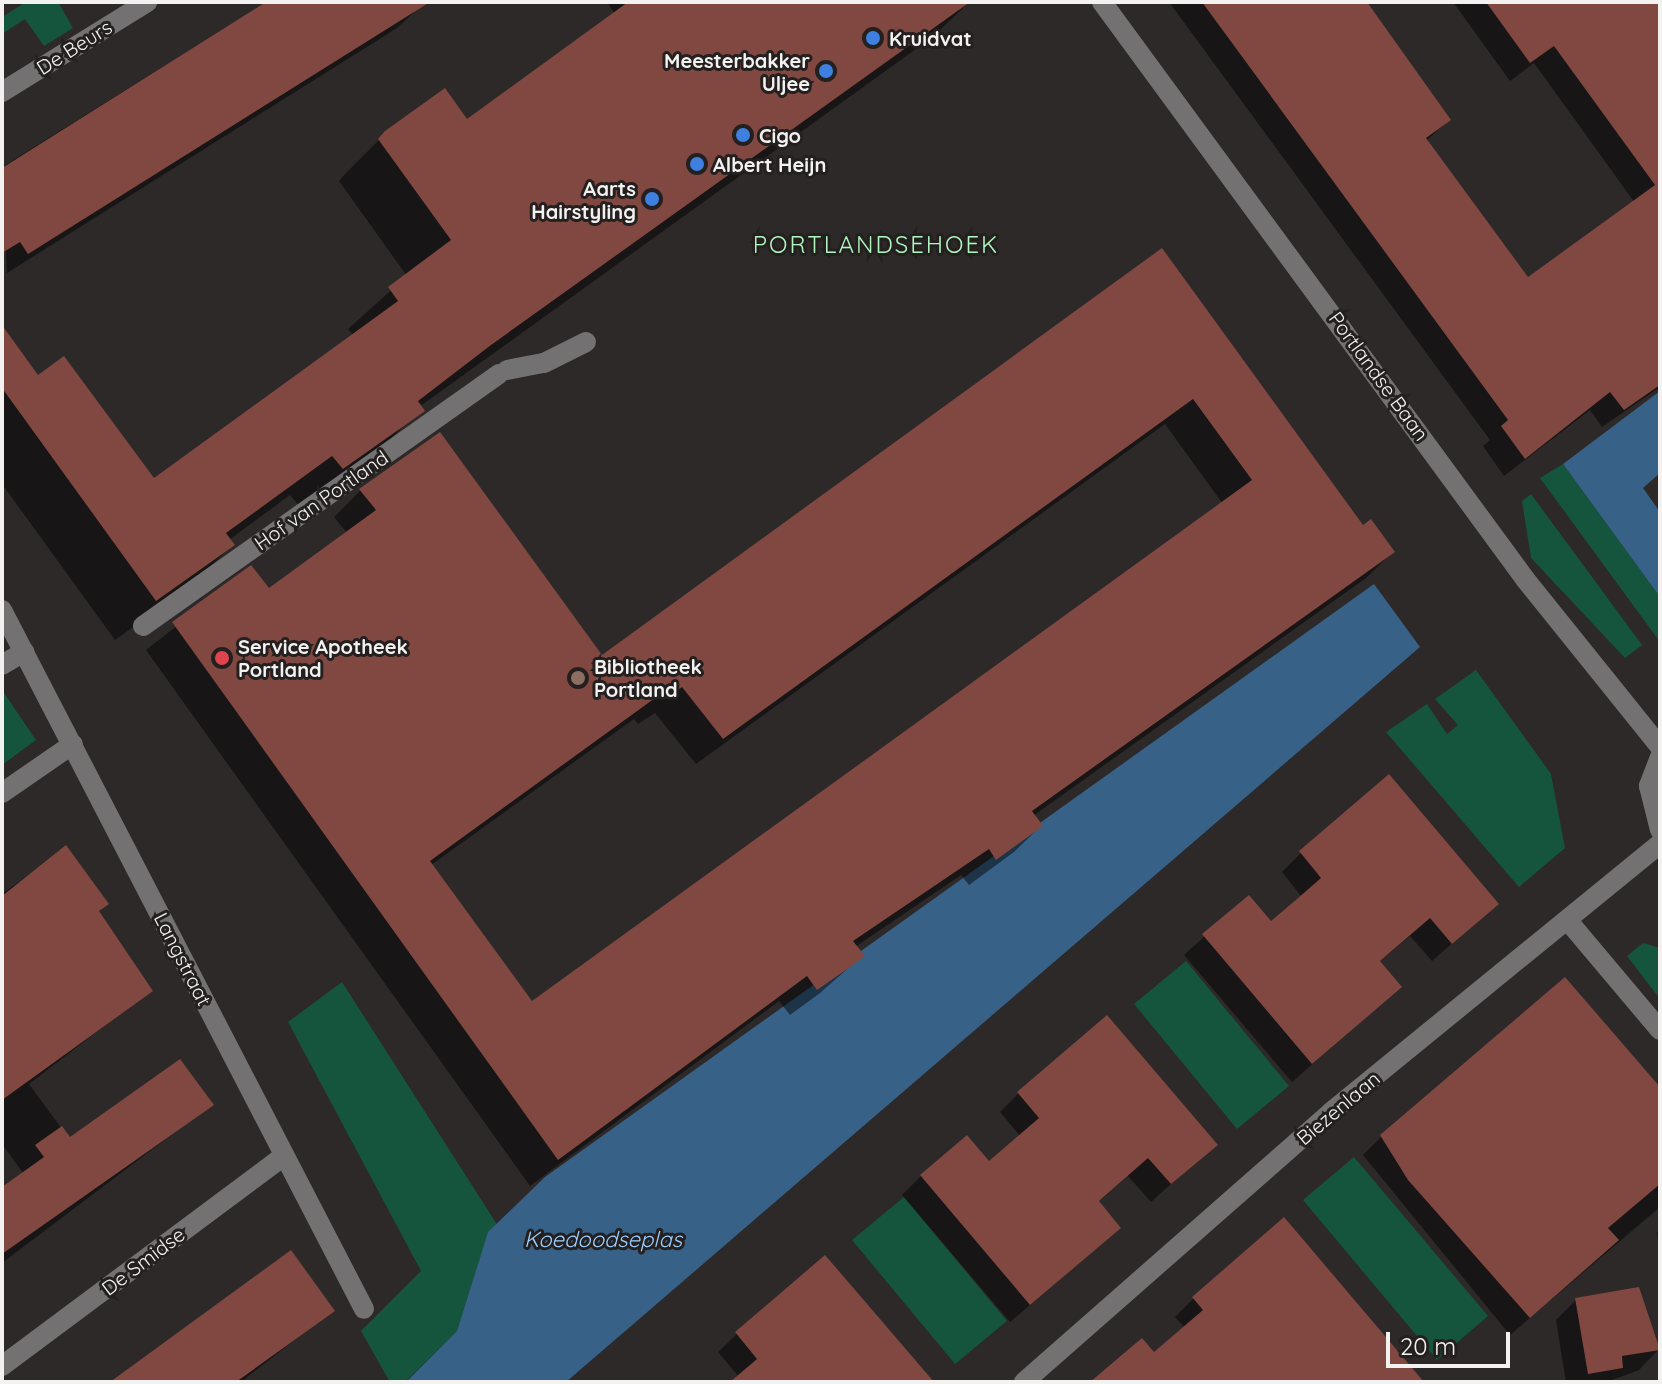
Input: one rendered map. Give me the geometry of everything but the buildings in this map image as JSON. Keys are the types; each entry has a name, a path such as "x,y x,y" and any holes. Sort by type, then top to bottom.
{"street":[{"name":"De Beurs","path":"2,92 147,2"},
{"name":"Portlandse Baan","path":"1102,2 1525,579 1660,747"},
{"name":"Hof van Portland","path":"143,626 503,372 586,342"},
{"name":"Langstraat","path":"2,610 364,1309"},
{"path":"2,665 24,652"},
{"path":"2,793 73,744"},
{"path":"1660,757 1649,786 1660,830"},
{"name":"Biezenlaan","path":"1024,1382 1331,1112 1569,922 1660,844"},
{"path":"1569,922 1660,1030"},
{"name":"De Smidse","path":"2,1366 284,1156"}],"green space":[{"path":"26,2 58,2 73,28 44,46 25,19 2,34 2,17"},
{"path":"1563,464 1660,597 1660,642 1540,478"},
{"path":"1531,494 1642,645 1625,658 1531,558 1522,501"},
{"path":"1476,670 1551,774 1565,848 1519,887 1386,732 1427,704 1447,734 1458,725 1435,699"},
{"path":"2,690 36,740 2,765"},
{"path":"1643,943 1660,948 1660,999 1627,956"},
{"path":"1186,961 1289,1086 1237,1129 1134,1004"},
{"path":"342,982 498,1226 488,1233 457,1331 405,1382 390,1382 361,1331 421,1271 288,1022"},
{"path":"1354,1157 1488,1316 1437,1360 1303,1200"},
{"path":"904,1197 1007,1321 955,1364 852,1240"}],"water":[{"path":"1660,391 1660,473 1643,488 1660,512 1660,597 1563,464"},
{"name":"Koedoodseplas","path":"1374,584 1420,647 566,1382 406,1382 457,1331 488,1232 545,1177"}],"place":[{"name":"Kruidvat","path":"873,38"},
{"name":"Meesterbakker Uljee","path":"826,71"},
{"name":"Cigo","path":"743,135"},
{"name":"Albert Heijn","path":"697,164"},
{"name":"Aarts Hairstyling","path":"652,199"},
{"name":"Service Apotheek Portland","path":"222,658"},
{"name":"Bibliotheek Portland","path":"578,678"}],"district":[{"name":"PORTLANDSEHOEK","path":"876,245"}]}
